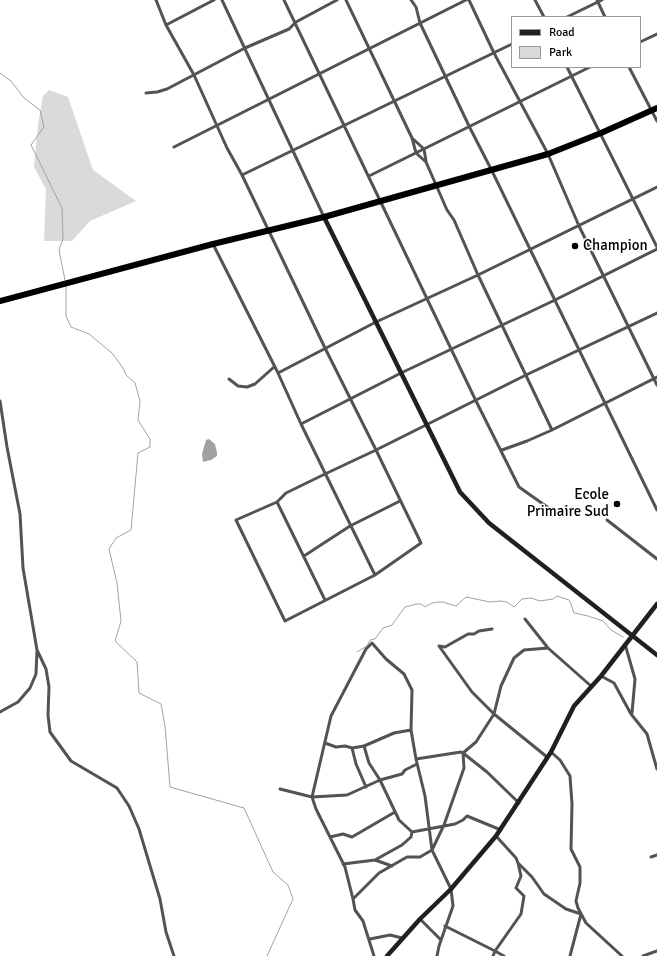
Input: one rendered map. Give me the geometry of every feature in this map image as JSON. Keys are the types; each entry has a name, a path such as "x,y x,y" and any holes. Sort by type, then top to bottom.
{"highway":[{"path":"0,301 324,216 548,154 655,109"}],"street":[{"path":"156,0 166,25 194,75 227,148 242,175 268,231 376,450 421,543 375,575 285,621 236,520 277,502 286,493 376,450 628,326 657,313"},
{"path":"166,25 214,0"},
{"path":"222,0 324,216 460,492 489,523 657,655"},
{"path":"284,0 296,22 344,126 381,200 476,401 520,487 560,516"},
{"path":"146,93 167,89 245,48 289,29 296,22 337,0"},
{"path":"346,0 412,138 416,153 426,162"},
{"path":"411,0 416,7 420,23 469,126 492,170 657,510"},
{"path":"174,147 466,0"},
{"path":"469,0 494,53 548,154 579,226 655,378 657,385"},
{"path":"535,0 543,16"},
{"path":"569,16 599,1 605,16"},
{"path":"641,42 657,34"},
{"path":"242,175 511,44"},
{"path":"301,424 401,373 604,277 657,248 567,68"},
{"path":"369,176 588,68"},
{"path":"630,68 655,109 657,120"},
{"path":"412,138 424,149 426,162 447,210 454,220 478,275 552,430"},
{"path":"278,373 376,322 478,275 657,187"},
{"path":"213,244 278,373 325,474 375,575"},
{"path":"229,379 238,386 247,387 255,384 274,367"},
{"path":"502,450 552,430 655,378"},
{"path":"0,400 7,448 20,514 23,568 37,650 36,674 30,688 18,702 0,712"},
{"path":"304,556 350,526 400,500"},
{"path":"277,502 325,600"},
{"path":"607,520 657,559"},
{"path":"387,956 420,919 451,889 501,830 551,752 574,706 601,676 657,604"},
{"path":"525,619 548,648 591,686"},
{"path":"492,629 479,631 474,634 468,634 444,646 439,646 472,692 494,714 547,757"},
{"path":"374,956 370,939 363,921 355,910 343,864 316,810 312,797 331,716 366,649 372,643 386,659 404,674 412,690 411,730 425,796 432,850 451,889 453,906 445,926 437,956"},
{"path":"625,644 635,679 631,714"},
{"path":"463,753 476,742 494,714 501,686 514,658 524,650 548,648"},
{"path":"37,650 46,668 50,732 71,761 117,788 129,806 141,836 160,899 166,932 174,956"},
{"path":"601,676 614,684 631,714 647,734 657,769"},
{"path":"325,743 336,747 345,746 352,748 364,746 394,732 411,730"},
{"path":"364,746 369,763 380,780 399,820 412,832"},
{"path":"352,748 356,764 366,786"},
{"path":"416,759 461,752 488,772 519,802"},
{"path":"551,752 560,760 570,776 572,804 571,849 580,868 580,883 576,901 586,923 622,956"},
{"path":"352,899 379,873 407,857 420,857 432,850 444,826 464,768 463,753"},
{"path":"280,789 312,797 347,795 380,780 402,774 405,770 417,764"},
{"path":"330,837 343,834 352,837 395,812"},
{"path":"412,832 455,824 467,816 501,830"},
{"path":"343,864 375,860 402,845 412,837 412,832"},
{"path":"493,956 521,914 524,896 516,888 521,876 516,858 496,836"},
{"path":"651,857 657,855"},
{"path":"375,860 392,866"},
{"path":"518,863 532,877 544,894 566,908 581,914"},
{"path":"570,956 581,914"},
{"path":"420,919 441,940"},
{"path":"445,926 504,956"},
{"path":"370,939 390,935 402,938"},
{"path":"643,956 657,951"}],"green space":[{"path":"49,90 68,97 93,170 136,201 90,221 72,241 44,241 46,189 34,167 38,124 43,96"}],"shaded area":[{"path":"209,439 215,444 217,456 211,460 203,462 202,454 206,440"}],"waterway":[{"path":"0,73 11,81 24,98 40,110 44,127 31,145 62,208 63,239 59,250 65,280"},
{"path":"66,286 66,316 71,327 89,334 112,353 123,368 126,375 135,383 140,401 138,420 150,439 150,447 138,453 131,530 116,538 109,549 117,583 121,621 115,641 137,662 139,693 161,704 165,726 170,787 244,808 273,872 288,885 293,899 267,956"},
{"path":"357,652 367,646 370,640 375,639 383,628 392,625 405,607 417,604 421,604 425,607 432,603 438,602 456,606 466,597 490,602 507,602 514,607 522,599 531,598 540,601 553,599 557,596 569,600 574,613 603,621 611,630 623,637"}],"place":[{"name":"Champion","path":"575,246"},
{"name":"Ecole Primaire Sud","path":"617,504"}]}
